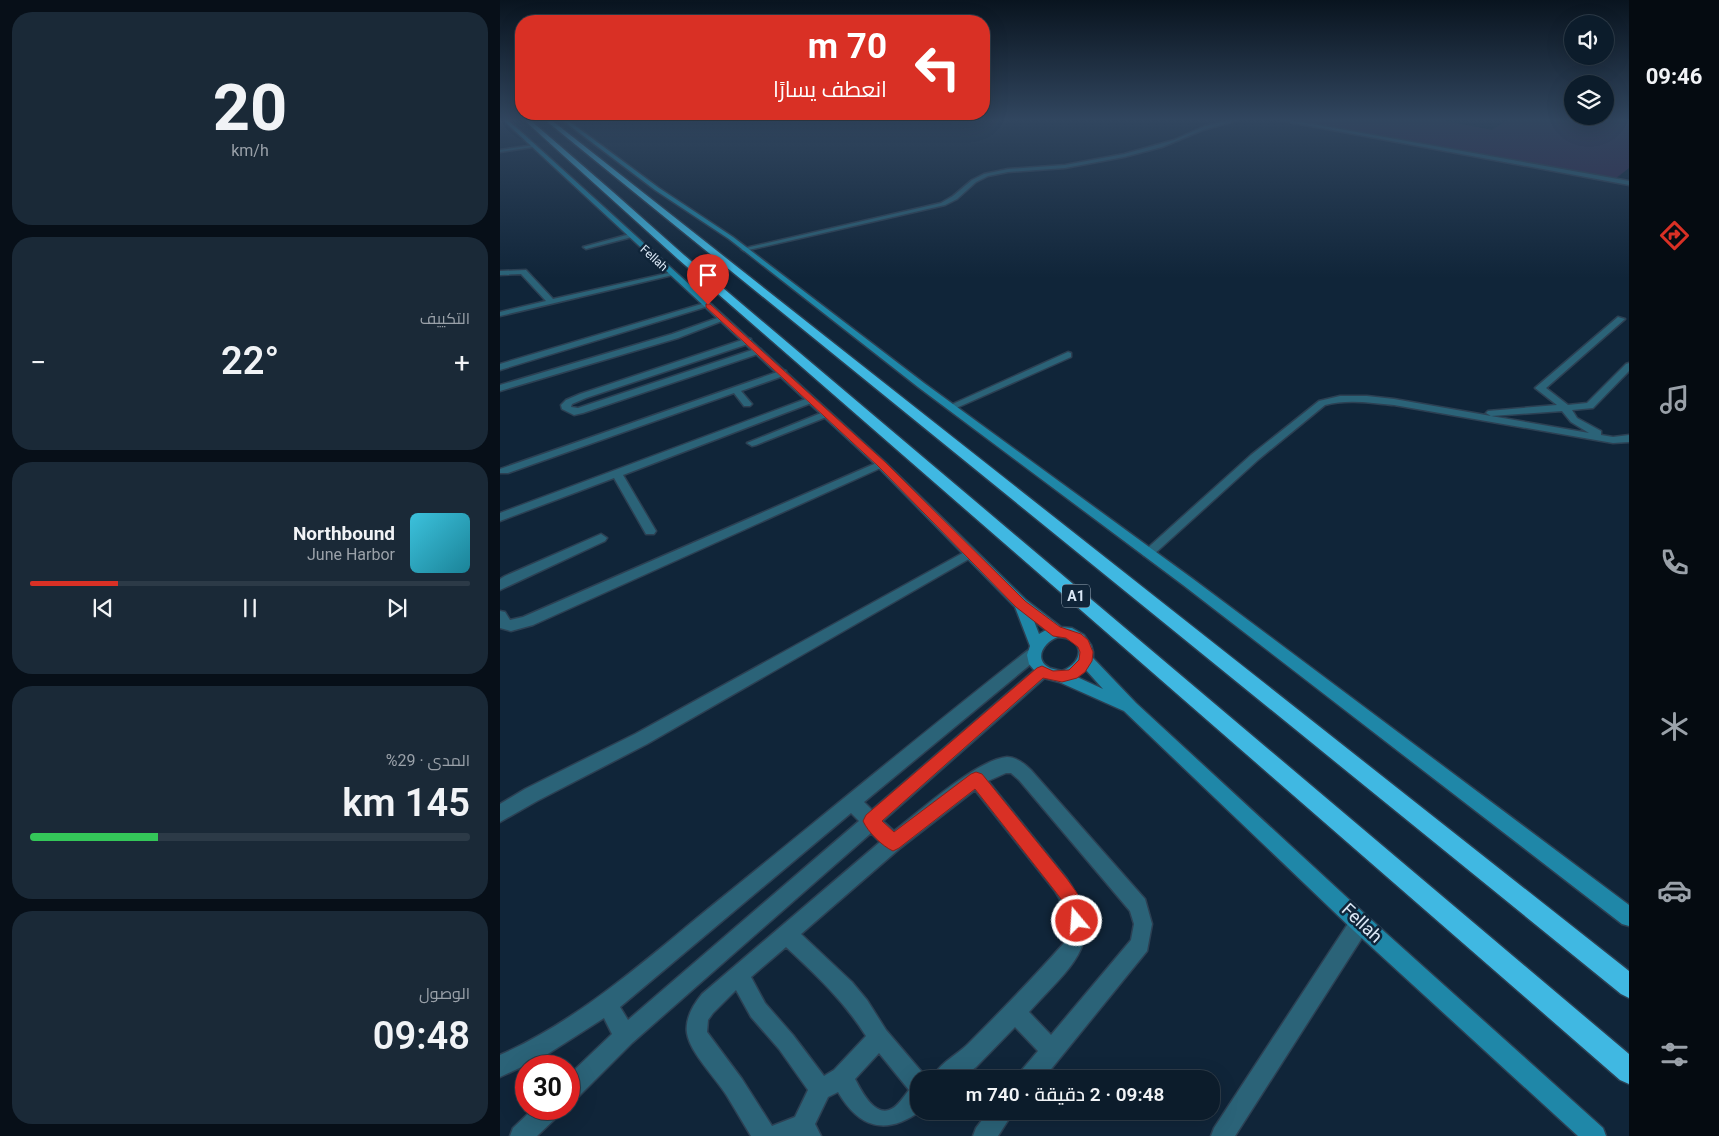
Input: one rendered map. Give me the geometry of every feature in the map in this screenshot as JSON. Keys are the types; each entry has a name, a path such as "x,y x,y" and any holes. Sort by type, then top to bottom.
{"highway":[{"name":"A1","path":"586,172 800,359 1629,1071"},
{"path":"612,172 1629,986"}],"street":[{"name":"Fellah","path":"561,172 881,464 1021,604 1058,632 1068,633 1077,637 1084,644 1087,652 1086,661 1131,708 1360,922 1595,1136"},
{"path":"633,172 744,249 1629,917"},
{"path":"744,249 943,204 956,199 966,187 979,178 998,172"},
{"path":"1568,172 1629,183"},
{"path":"586,247 630,236"},
{"path":"500,272 523,272 552,303"},
{"path":"500,314 673,274"},
{"path":"500,366 708,305"},
{"path":"500,388 675,336 723,319"},
{"path":"1613,440 1582,426 1570,417 1566,408 1540,388 1621,319"},
{"path":"748,341 582,396 569,402 566,405 567,409 574,412 580,411 758,351"},
{"path":"951,407 1068,354"},
{"path":"1473,415 1587,407 1593,404 1629,366"},
{"path":"504,471 783,373"},
{"path":"736,390 747,404"},
{"path":"1148,553 1255,457 1322,403 1341,399 1372,400 1473,415 1613,440 1629,438"},
{"path":"500,517 810,400"},
{"path":"1543,410 1556,421 1563,431"},
{"path":"752,444 826,414"},
{"path":"500,616 501,621 507,626 515,626 528,621 881,464"},
{"path":"616,473 650,531"},
{"path":"500,585 509,579 601,538"},
{"path":"500,814 531,795 641,739 970,553"},
{"name":"Fellah","path":"1021,604 1034,650 1035,664 1042,672 1051,676 1062,677 1131,708"},
{"path":"500,1066 536,1050 607,1004 1005,676 1034,650 1041,638 1058,632"},
{"path":"1062,677 1081,669 1086,661"},
{"path":"580,1079 625,1036 1042,672"},
{"path":"766,1136 762,1133 734,1087 703,1046 696,1029 699,1015 706,1004 893,843 976,779 999,767 1011,765 1017,767 1132,897 1142,914 1143,934 1140,944 1134,953 1036,1070"},
{"path":"954,1070 968,1059 1015,1012 1071,950 1076,941 1077,921 1071,899 976,779"},
{"path":"852,802 893,843"},
{"path":"1222,1136 1360,922"},
{"path":"787,934 845,989 860,1007 879,1037 910,1075"},
{"path":"739,975 758,1010 786,1042 820,1089"},
{"path":"607,1004 625,1036"},
{"path":"1015,1012 1051,1050"},
{"path":"777,1136 791,1129 806,1132 820,1089 842,1078 879,1037"},
{"path":"842,1078 860,1108 871,1119 879,1122 893,1121 910,1105"},
{"path":"521,1136 538,1120"},
{"path":"984,1136 996,1120"}],"shaded area":[{"path":"1576,172 1624,172 1615,179"}],"route":[{"path":"708,305 881,464 1021,604 1058,632 1068,633 1077,637 1084,644 1087,652 1086,661 1081,669 1062,677 1051,676 1042,672 871,821 893,843 976,779 1071,899 1077,921"}]}
